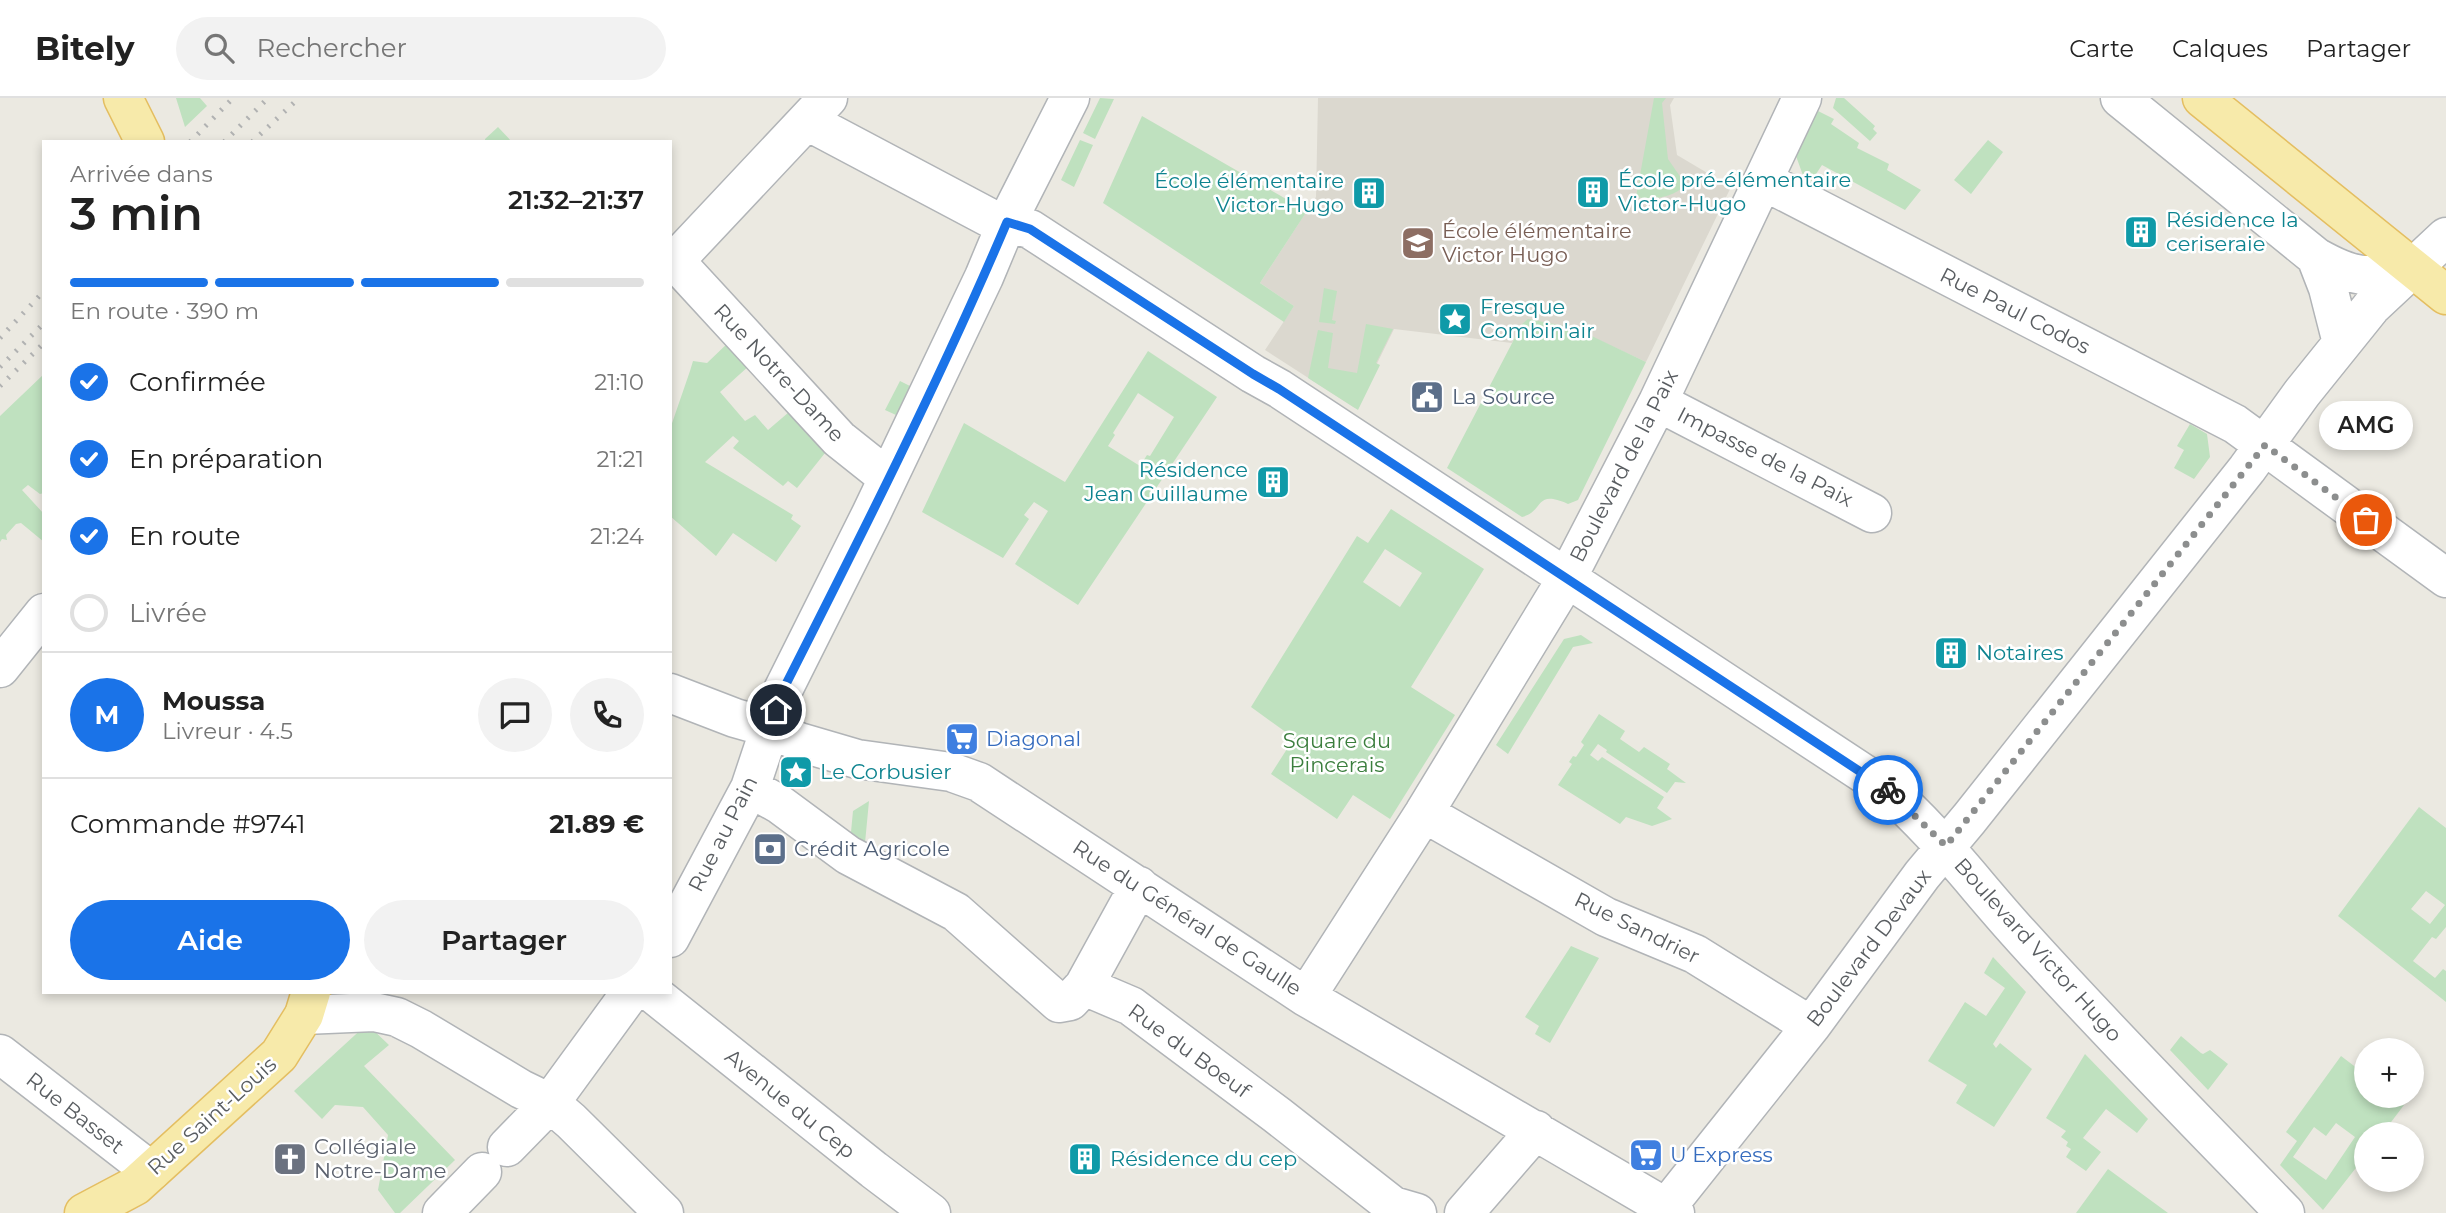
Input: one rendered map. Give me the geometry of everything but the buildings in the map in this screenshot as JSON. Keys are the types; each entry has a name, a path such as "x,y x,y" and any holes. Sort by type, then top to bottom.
{"main road":[{"path":"123,98 144,140"},
{"path":"2202,98 2446,295"},
{"name":"Rue Saint-Louis","path":"84,1213 134,1190 279,1055 307,1004"}],"street":[{"name":"Rue au Pain","path":"672,933 750,788 782,692 888,478 984,277 1007,222 1070,98"},
{"name":"Boulevard de la Paix","path":"1306,997 1424,813 1567,578 1658,402 1802,98"},
{"path":"2120,98 2316,257 2343,272 2369,277 2413,268"},
{"name":"Boulevard Victor Hugo","path":"817,109 990,218 1030,229 1279,389 1884,787 1946,846 2023,938 2099,1021 2285,1213"},
{"path":"673,264 817,109"},
{"name":"Rue Paul Codos","path":"1764,181 2235,424 2446,578"},
{"name":"Boulevard Devaux","path":"1668,1211 1811,1026 1922,875 1995,787 2265,445 2342,343 2372,306 2446,237"},
{"path":"2316,257 2328,288 2342,343"},
{"name":"Rue Notre-Dame","path":"673,264 839,439 888,478"},
{"name":"Impasse de la Paix","path":"1658,402 1872,513"},
{"path":"0,668 42,616"},
{"name":"Rue du Général de Gaulle","path":"672,694 799,741 857,759 951,772 979,782 1306,997 1536,1130 1668,1211"},
{"path":"750,788 779,804 848,855 956,912 1059,1003 1070,1001 1084,986 1139,886"},
{"name":"Rue Sandrier","path":"1424,813 1605,917 1695,954 1811,1026"},
{"name":"Rue du Boeuf","path":"1084,986 1131,1006 1393,1206 1418,1213"},
{"path":"442,1213 550,1103 630,994"},
{"name":"Avenue du Cep","path":"653,994 909,1206"},
{"path":"307,1004 397,1017 550,1103 664,1213"},
{"name":"Rue Basset","path":"0,1054 134,1190"},
{"path":"1464,1213 1536,1130"}],"shaded area":[{"name":"École élémentaire Victor Hugo","path":"1318,98 1674,98 1670,105 1677,155 1731,187 1646,362 1575,329 1522,324 1512,343 1394,329 1355,408 1265,350 1294,306 1260,283 1316,197"}],"green space":[{"path":"176,98 200,98 207,106 185,127"},
{"path":"1100,98 1114,99 1095,139 1083,133"},
{"path":"1654,98 1666,98 1662,103 1668,159 1686,185 1675,193 1662,197 1636,197"},
{"path":"1836,98 1844,98 1875,126 1873,129 1877,133 1870,141 1833,108"},
{"path":"1818,111 1834,119 1831,124 1859,143 1857,148 1889,164 1887,170 1921,190 1905,210 1822,165 1810,183 1805,181 1796,156"},
{"path":"1142,116 1307,211 1260,283 1294,306 1284,322 1103,203"},
{"path":"498,127 510,140 485,140"},
{"path":"1080,140 1093,145 1074,187 1061,180"},
{"path":"1988,140 2003,152 1971,194 1954,180"},
{"path":"1324,288 1337,291 1332,320 1336,321 1335,324 1319,322"},
{"path":"1528,319 1575,328 1646,362 1578,500 1568,504 1545,500 1522,517 1447,468 1522,324"},
{"path":"1366,324 1393,329 1376,363 1380,365 1358,410 1308,378 1318,330 1333,333 1328,368 1357,373"},
{"path":"730,341 750,365 720,392 745,421 755,415 768,430 789,412 825,453 797,488 788,481 783,486 733,448 739,441 733,436 705,462 793,515 791,519 801,526 776,562 733,533 716,556 672,518 672,423 693,361 707,363"},
{"path":"1148,351 1217,397 1078,605 1015,564 1048,511 1034,502 1024,515 1029,519 1003,558 922,512 964,423 1065,482","holes":["1138,393 1174,417 1150,456 1147,455 1140,466 1108,446"]},
{"path":"42,376 42,494 28,485 22,490 42,512 42,540 21,523 16,524 6,535 7,540 2,539 0,542 0,416"},
{"path":"900,381 910,386 896,415 885,410"},
{"path":"2190,424 2207,434 2210,457 2194,479 2174,468 2184,450 2177,446"},
{"name":"Square du Pincerais","path":"1391,509 1484,569 1411,687 1455,715 1390,819 1353,795 1337,819 1271,774 1294,738 1251,707 1357,536 1368,543","holes":["1385,549 1422,573 1400,607 1363,582"]},
{"path":"1581,635 1593,643 1573,647 1508,754 1496,745 1564,639"},
{"path":"1599,714 1625,731 1620,739 1639,752 1644,747 1670,764 1667,769 1686,783 1675,782 1667,793 1598,744 1590,755 1598,761 1602,757 1664,797 1657,808 1672,819 1652,826 1626,817 1620,824 1558,785 1572,764 1569,762 1584,745 1581,742"},
{"path":"869,801 865,843 851,832 853,811"},
{"path":"2419,807 2446,828 2446,927 2436,939 2432,937 2413,961 2435,978 2443,969 2446,971 2446,1002 2338,916","holes":["2426,891 2445,905 2430,924 2411,909"]},
{"path":"1571,946 1599,958 1550,1043 1535,1034 1539,1026 1525,1017"},
{"path":"1993,957 2026,992 1993,1044 1996,1048 2000,1043 2032,1069 1994,1127 1956,1103 1967,1085 1928,1061 1965,1002 1986,1016 2005,988 1984,973"},
{"path":"367,1024 389,1045 364,1066 455,1160 400,1213 395,1213 378,1190 388,1135 363,1107 335,1105 322,1119 294,1091"},
{"path":"2181,1036 2201,1053 2210,1050 2228,1064 2208,1090 2170,1050"},
{"path":"2085,1054 2148,1119 2137,1133 2106,1109 2083,1138 2101,1152 2086,1171 2066,1157 2071,1149 2066,1146 2068,1142 2061,1137 2066,1131 2046,1118"},
{"path":"2341,1056 2354,1066 2354,1108 2402,1108 2391,1122 2354,1122 2354,1136 2336,1123 2326,1136 2314,1127 2293,1157 2326,1180 2354,1138 2354,1170 2323,1210 2280,1165 2297,1141 2286,1132"},
{"path":"2108,1169 2168,1213 2076,1213"}],"railway":[{"path":"192,140 233,98"},
{"path":"226,140 268,98"},
{"path":"254,140 299,98"},
{"path":"0,338 42,293"},
{"path":"0,367 42,325"},
{"path":"0,386 42,345"}],"way so far":[{"path":"1888,790 1946,846 2265,445 2366,520"}],"place":[{"name":"École pré-élémentaire Victor-Hugo","path":"1593,192"},
{"name":"École élémentaire Victor-Hugo","path":"1369,193"},
{"name":"Résidence la ceriseraie","path":"2141,232"},
{"name":"École élémentaire Victor Hugo","path":"1418,243"},
{"name":"Fresque Combin'air","path":"1455,319"},
{"name":"La Source","path":"1427,397"},
{"name":"Résidence Jean Guillaume","path":"1273,482"},
{"name":"AMG","path":"2366,520"},
{"name":"Notaires","path":"1951,653"},
{"name":"Diagonal","path":"962,739"},
{"name":"Le Corbusier","path":"796,772"},
{"name":"Crédit Agricole","path":"770,849"},
{"name":"U Express","path":"1646,1155"},
{"name":"Collégiale Notre-Dame","path":"290,1159"},
{"name":"Résidence du cep","path":"1085,1159"}],"route":[{"path":"776,710 782,692 870,517 984,277 1007,222 1030,229 1290,396 1888,790"}]}
